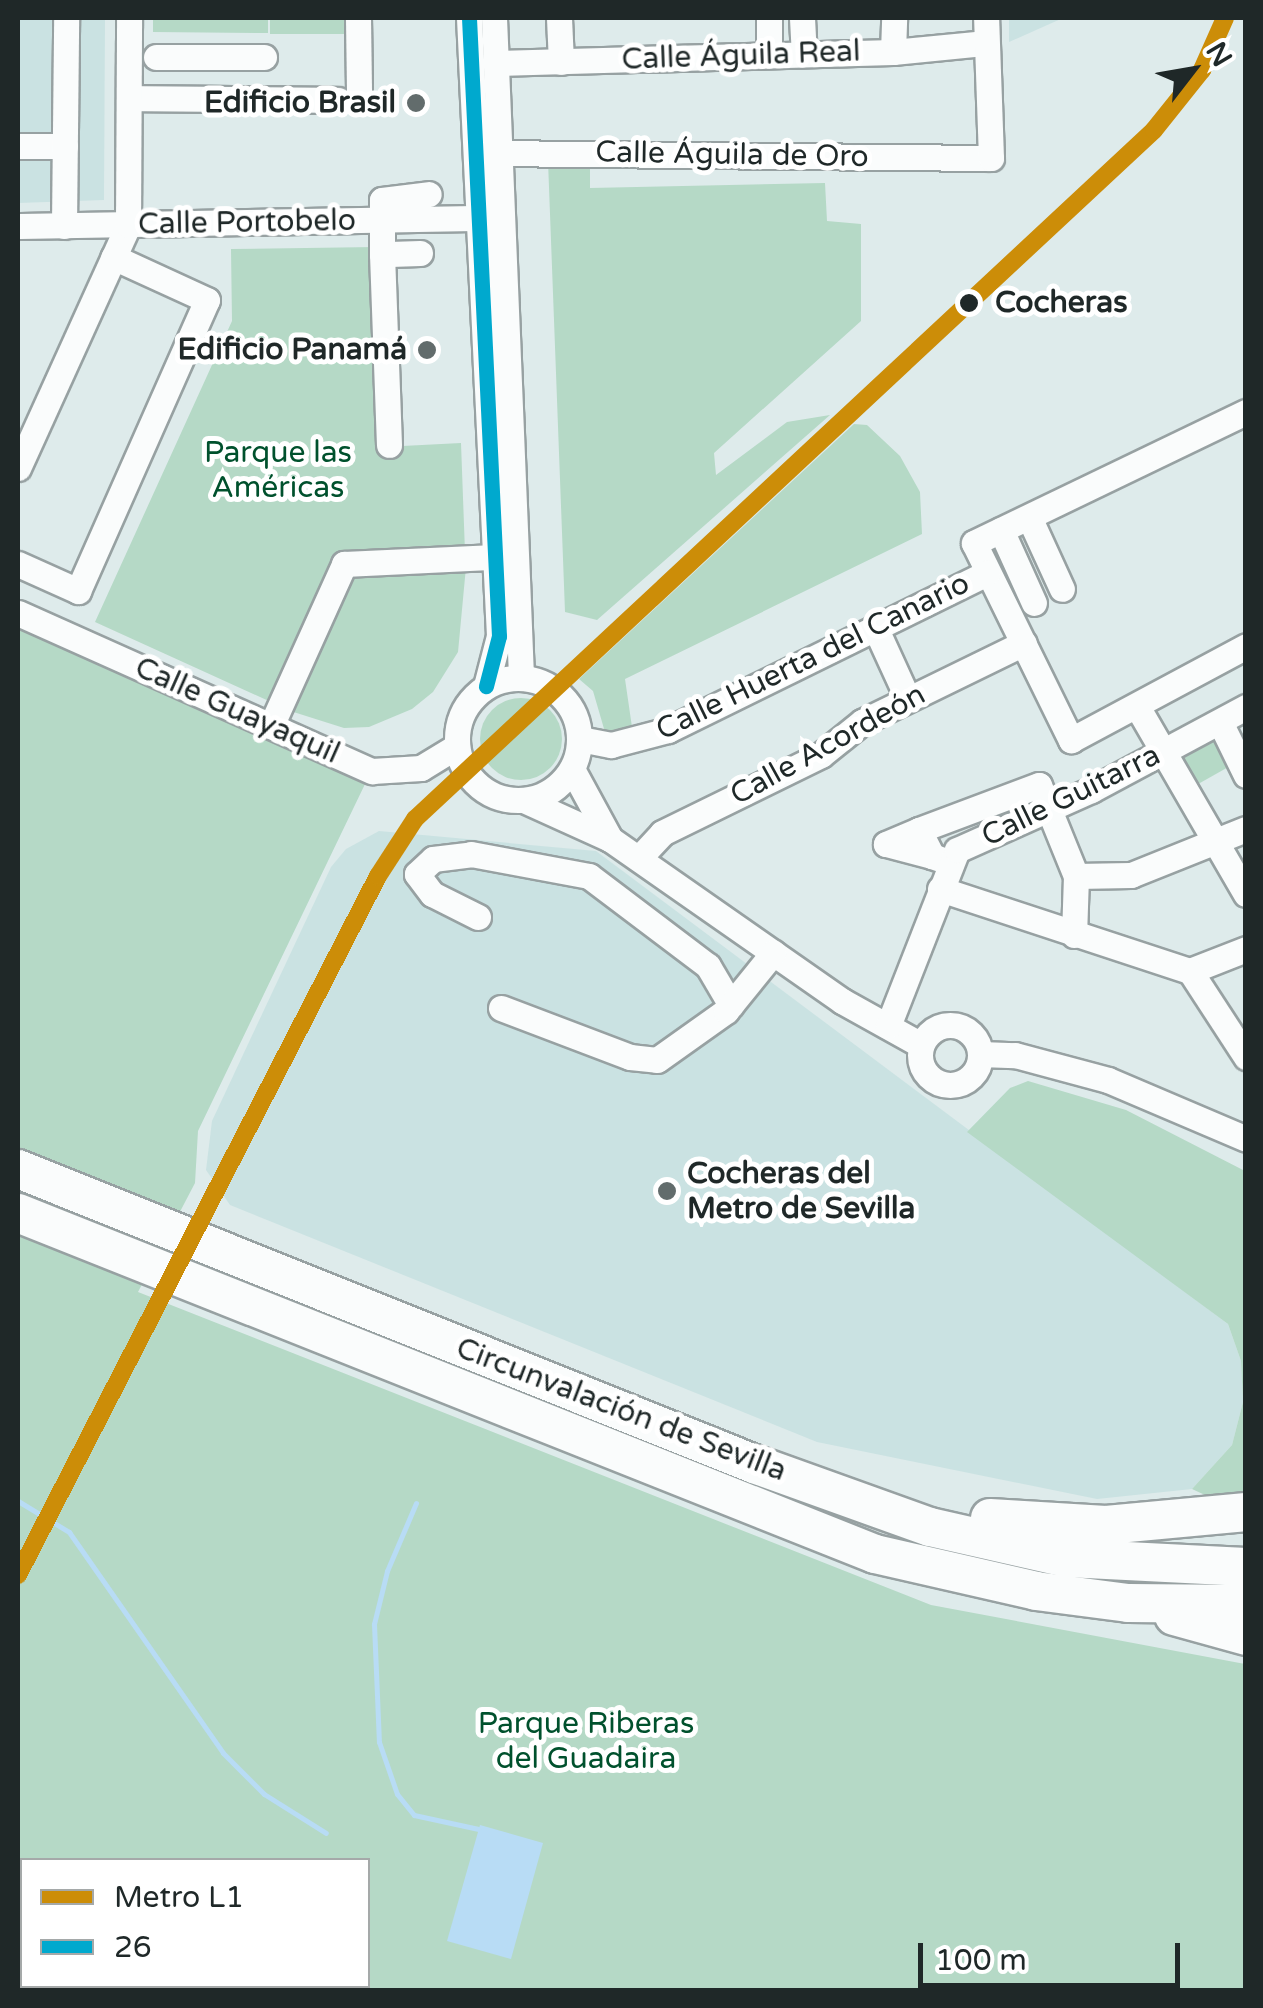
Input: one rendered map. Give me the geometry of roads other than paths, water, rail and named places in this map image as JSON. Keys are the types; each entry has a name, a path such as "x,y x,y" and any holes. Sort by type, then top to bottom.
{"highway":[{"name":"Circunvalación de Sevilla","path":"18,1170 754,1464 930,1527 1068,1558 1246,1567"},
{"name":"Circunvalación de Sevilla","path":"18,1213 876,1554 1036,1591 1128,1603 1246,1604"},
{"path":"754,1464 1015,1524 1185,1522 1246,1512"},
{"path":"1128,1603 1246,1636"}],"street":[{"path":"64,226 66,18"},
{"path":"18,468 120,244 129,18"},
{"path":"128,98 349,96 358,18"},
{"path":"468,18 499,636 486,686 462,712 457,746 472,780 487,792 524,800 610,839 773,953 921,1044"},
{"path":"494,18 521,677"},
{"path":"559,18 560,62"},
{"path":"769,18 769,52"},
{"path":"802,18 804,54"},
{"path":"893,52 894,18"},
{"name":"Calle Águila de Oro","path":"474,154 991,158 985,30"},
{"name":"Calle Águila Real","path":"497,63 769,52 893,52 985,30"},
{"path":"156,57 264,57"},
{"path":"211,57 212,98"},
{"path":"18,146 65,146"},
{"path":"389,444 380,220 385,196 429,194"},
{"name":"Calle Portobelo","path":"18,226 64,226 120,244 380,220 476,218"},
{"path":"120,244 187,281"},
{"path":"18,564 78,591 208,300 120,244"},
{"path":"382,254 420,252"},
{"path":"1246,412 974,543 1070,740 1138,708 1246,646"},
{"path":"1029,517 1062,590"},
{"path":"1001,530 1034,603"},
{"path":"271,726 344,564 495,557"},
{"name":"Calle Huerta del Canario","path":"580,739 611,746 668,730 987,573"},
{"path":"18,574 48,588"},
{"name":"Calle Guayaquil","path":"18,614 271,726 392,774 421,768 457,746"},
{"path":"875,628 908,699"},
{"name":"Calle Acordeón","path":"639,858 662,834 821,755 850,730 908,699 1024,643"},
{"path":"486,686 521,677 540,681 569,704 580,739 572,769 544,796 524,800"},
{"name":"Calle Guitarra","path":"888,1026 940,889 941,859 1051,810 1246,707"},
{"path":"1138,708 1246,894"},
{"path":"1220,722 1244,772"},
{"path":"572,769 610,839"},
{"path":"941,859 886,844 1040,785 1076,876 1074,934"},
{"path":"1076,876 1131,876 1246,829"},
{"path":"918,830 941,859"},
{"path":"478,917 432,894 417,874 433,859 471,854 589,876 708,966 732,1005"},
{"path":"940,889 1190,971 1246,949"},
{"path":"501,1008 630,1057 657,1060 691,1041 732,1005 773,953"},
{"path":"1190,971 1246,1057"},
{"path":"953,1024 970,1033 980,1054 971,1077 943,1084 926,1074 921,1044 934,1029 953,1024"},
{"path":"980,1054 1016,1055 1108,1080 1244,1135"}],"water":[{"path":"480,1825 543,1843 511,1959 447,1941"}],"waterway":[{"path":"18,1501 69,1532 223,1753 264,1794 326,1833"},
{"path":"416,1503 387,1571 374,1624 379,1742 397,1794 414,1815 479,1829"}],"metro line":[{"name":"L1","path":"18,1575 378,876 415,819 1154,130 1202,70 1225,18"}],"place":[{"name":"Edificio Brasil","path":"416,103"},
{"name":"Cocheras","path":"969,303"},
{"name":"Edificio Panamá","path":"427,350"},
{"name":"Cocheras del Metro de Sevilla","path":"667,1191"}],"park label":[{"name":"Parque las Américas","path":"278,470"},
{"name":"Parque Riberas del Guadaira","path":"586,1741"}]}
